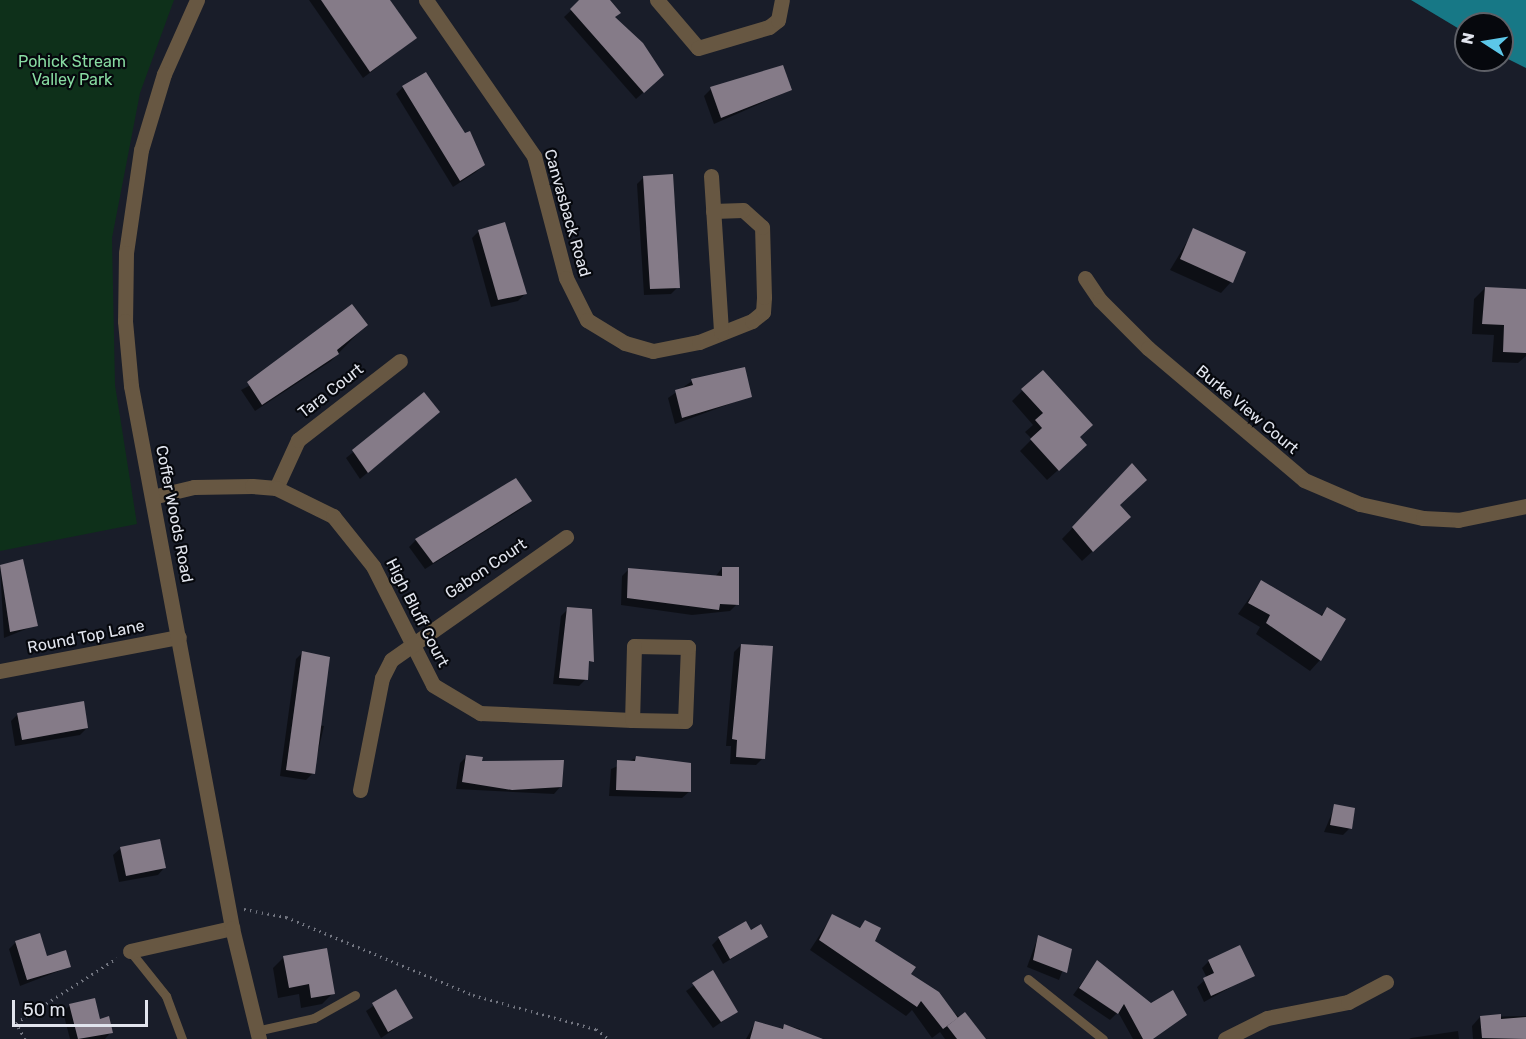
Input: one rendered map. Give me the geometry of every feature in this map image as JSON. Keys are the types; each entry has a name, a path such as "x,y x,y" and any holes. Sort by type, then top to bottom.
{"street":[{"name":"Coffer Woods Road","path":"197,0 150,116 126,253 131,386 232,928 257,1035"},
{"name":"Canvasback Road","path":"426,0 534,156 566,278 587,320 625,343 652,351 721,332 763,312 762,227 743,210 713,211"},
{"path":"657,0 698,48 769,27 778,20 782,0"},
{"path":"711,176 721,332"},
{"name":"Burke View Court","path":"1085,278 1100,300 1148,348 1304,480 1360,504 1423,518 1458,520 1526,506"},
{"name":"Tara Court","path":"276,488 298,440 400,361"},
{"name":"High Bluff Court","path":"152,497 227,484 276,488 324,511 350,534 373,566 433,685 461,706 508,715 632,720 686,721 688,647 634,646 632,720"},
{"name":"Gabon Court","path":"360,790 382,678 410,642 566,537"},
{"name":"Round Top Lane","path":"0,671 179,637"},
{"path":"129,951 232,928"},
{"path":"1225,1039 1266,1018 1348,1002 1386,982"}],"lane":[{"path":"129,951 166,996 182,1039"},
{"path":"1028,979 1103,1039"},
{"path":"257,1035 314,1018 355,995"}],"path":[{"path":"229,911 286,917 473,995 596,1029 609,1039"},
{"path":"25,1039 16,1023 129,951"}],"green space":[{"name":"Pohick Stream Valley Park","path":"0,0 174,0 140,93 112,238 115,385 137,524 0,551"}],"water":[{"path":"1411,0 1526,0 1526,68 1514,62 1514,12 1454,12 1454,26"}],"building":[{"path":"321,0 390,0 417,38 370,72"},
{"path":"579,0 610,0 621,13 615,17 643,43 664,75 644,93 570,9"},
{"path":"783,65 792,90 721,118 710,87"},
{"path":"426,72 465,133 470,131 485,165 460,181 402,86"},
{"path":"673,174 680,288 650,289 643,176"},
{"path":"505,222 527,294 498,300 478,230"},
{"path":"1193,228 1246,252 1233,283 1180,259"},
{"path":"1485,287 1526,289 1526,353 1503,352 1504,325 1482,324"},
{"path":"352,304 368,325 337,350 339,354 262,405 247,382"},
{"path":"745,367 752,397 682,418 675,390 693,385 691,379"},
{"path":"1043,370 1093,425 1080,437 1087,445 1059,471 1030,439 1042,428 1035,420 1043,413 1021,389"},
{"path":"424,392 440,412 368,473 352,450"},
{"path":"1132,463 1147,480 1120,505 1131,517 1093,552 1072,527"},
{"path":"516,478 532,501 433,563 415,539"},
{"path":"23,559 38,626 10,632 0,565"},
{"path":"722,567 739,567 739,605 720,604 719,610 627,598 628,568 722,576"},
{"path":"1261,580 1322,616 1327,607 1346,619 1321,661 1266,623 1270,615 1248,603"},
{"path":"567,607 592,609 594,662 589,661 588,680 559,678"},
{"path":"741,644 773,646 765,759 736,757 737,740 732,739"},
{"path":"302,651 330,657 315,774 286,770"},
{"path":"84,701 88,728 22,740 17,713"},
{"path":"466,755 483,757 482,761 564,760 562,787 512,790 462,782"},
{"path":"636,756 691,763 691,792 616,790 617,760 635,761"},
{"path":"1334,804 1355,808 1352,829 1330,825"},
{"path":"160,839 166,868 126,876 120,847"},
{"path":"832,914 860,928 865,920 881,928 875,941 916,967 911,974 939,992 958,1018 943,1029 921,1001 917,1007 819,940"},
{"path":"746,921 751,930 761,924 768,937 730,959 718,937"},
{"path":"40,933 47,956 66,950 71,967 27,980 15,941"},
{"path":"1038,935 1072,949 1067,973 1033,960"},
{"path":"1240,945 1255,976 1211,996 1203,978 1214,973 1208,960"},
{"path":"327,948 335,994 311,998 309,984 289,988 283,956"},
{"path":"1097,960 1151,1003 1173,990 1187,1015 1153,1039 1143,1039 1124,1004 1118,1014 1079,988"},
{"path":"713,970 738,1012 721,1022 692,983"},
{"path":"396,989 413,1018 388,1032 372,1003"},
{"path":"95,998 100,1019 109,1016 113,1033 78,1039 69,1004"},
{"path":"965,1012 986,1039 957,1039 947,1026"},
{"path":"1501,1014 1501,1019 1526,1017 1526,1039 1482,1038 1480,1016"},
{"path":"755,1021 783,1029 784,1024 823,1039 750,1039"}]}
